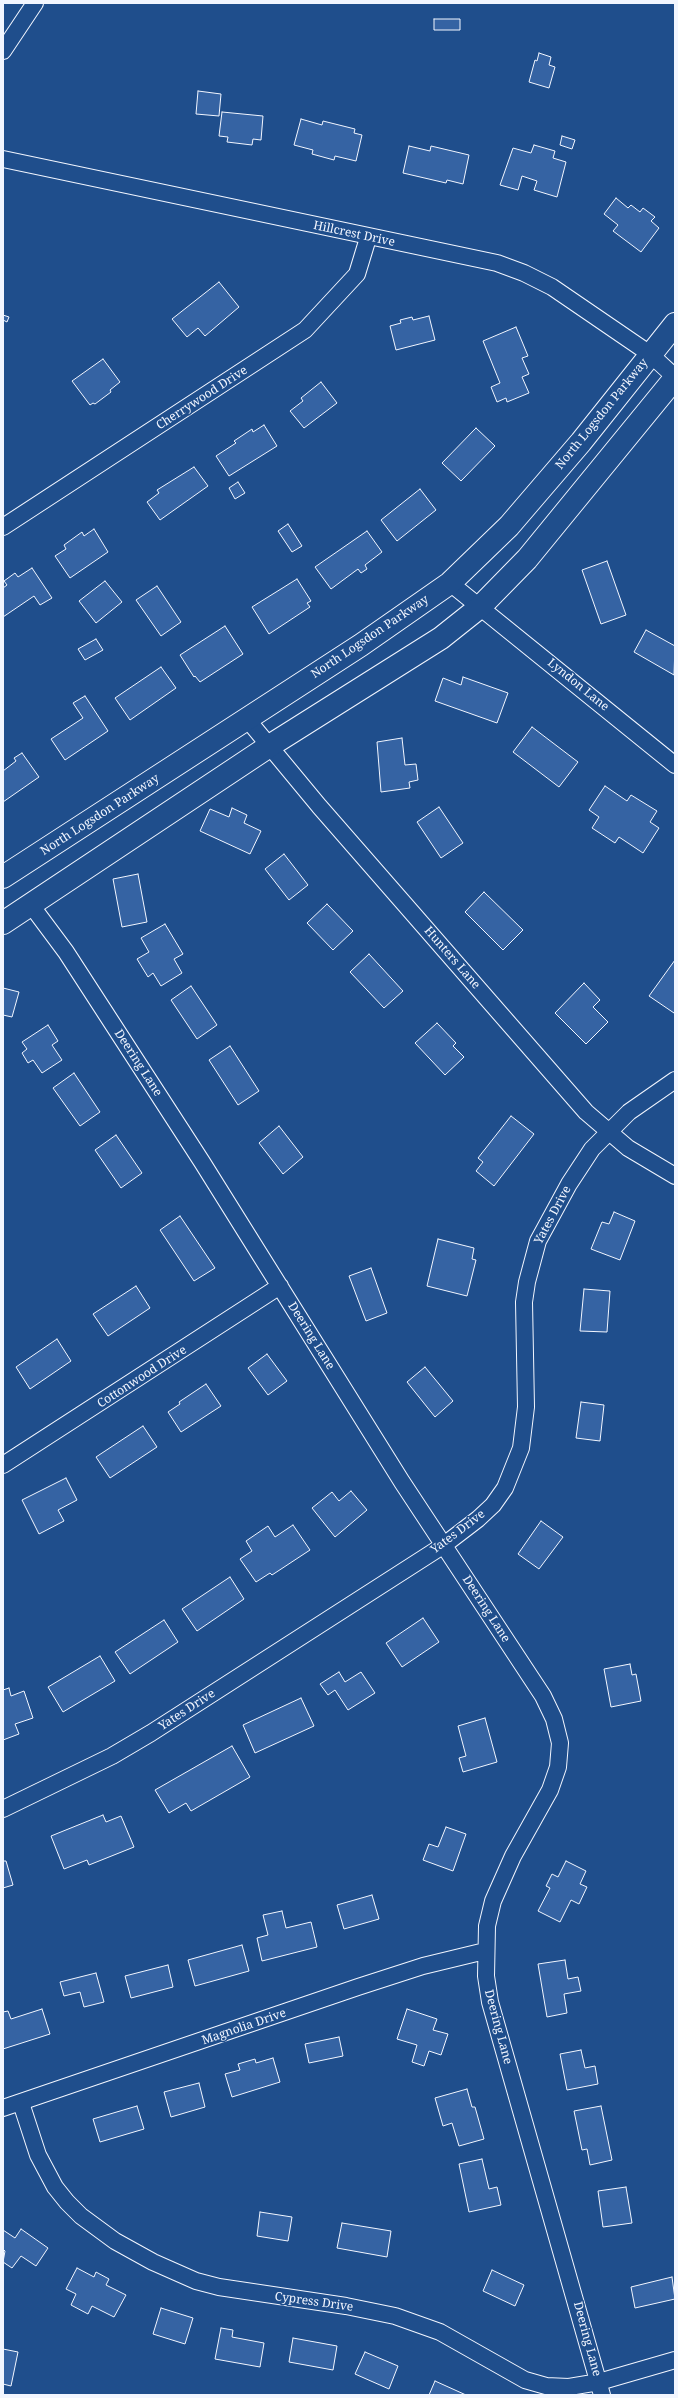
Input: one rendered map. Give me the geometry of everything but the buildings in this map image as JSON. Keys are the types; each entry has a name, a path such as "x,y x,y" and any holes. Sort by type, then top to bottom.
{"main road":[{"name":"North Logsdon Parkway","path":"3,877 361,645 450,583 509,526 581,442 675,324"},
{"path":"3,923 271,745 441,638 480,607 527,559 675,377"}],"street":[{"path":"3,51 35,3"},
{"name":"Hillcrest Drive","path":"3,159 368,238 497,264 524,273 552,287 650,354 675,377"},
{"name":"Cherrywood Drive","path":"3,527 305,330 357,274 368,238"},
{"name":"Lyndon Lane","path":"450,583 675,765"},
{"name":"Hunters Lane","path":"247,719 271,745 335,824 586,1112 608,1132 652,1164 675,1176"},
{"name":"Deering Lane","path":"31,905 70,959 280,1286 398,1475 543,1696 554,1719 560,1743 558,1767 550,1790 513,1856 493,1901 487,1926 485,1951 486,1976 490,2002 601,2389"},
{"name":"Yates Drive","path":"3,1809 112,1756 151,1733 444,1544 478,1519 493,1505 505,1488 515,1469 525,1428 523,1324 527,1282 531,1261 547,1222 569,1184 592,1149 629,1112 675,1080"},
{"name":"Cottonwood Drive","path":"3,1465 280,1286"},
{"name":"Magnolia Drive","path":"3,2108 358,1987 423,1966 485,1951"},
{"name":"Cypress Drive","path":"21,2103 40,2160 55,2187 67,2202 81,2216 115,2241 153,2262 196,2281 219,2287 346,2306 395,2316 440,2332 525,2380 546,2386 601,2389 675,2360"}]}
